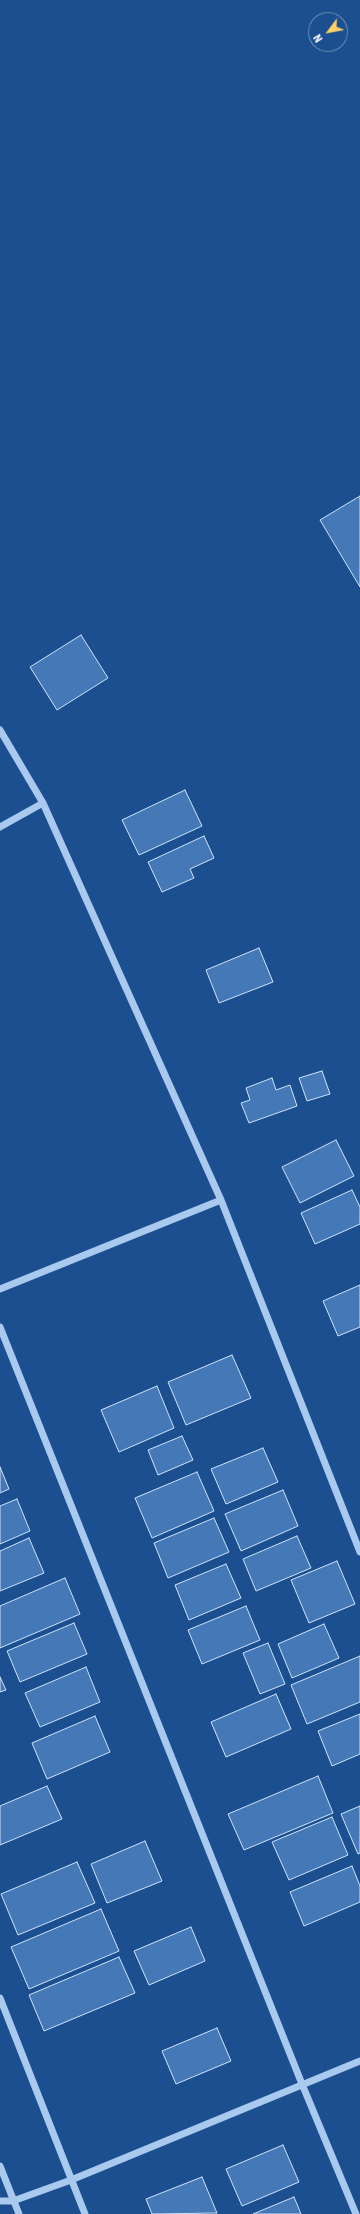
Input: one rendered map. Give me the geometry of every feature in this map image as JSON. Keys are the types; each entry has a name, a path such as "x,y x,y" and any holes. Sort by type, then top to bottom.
{"street":[{"path":"0,730 43,803 221,1200 360,1552"},
{"path":"0,826 43,803"},
{"path":"0,1289 221,1200"},
{"path":"0,1327 302,2084 356,2214"},
{"path":"0,1998 85,2214"},
{"path":"0,2202 13,2201 71,2180 360,2061"},
{"path":"0,2166 19,2214"}],"building":[{"path":"360,496 360,587 320,520"},
{"path":"81,635 108,678 57,710 30,667"},
{"path":"185,790 202,826 139,855 122,820"},
{"path":"204,836 214,858 190,869 194,878 162,892 148,862"},
{"path":"259,948 273,982 219,1003 206,970"},
{"path":"322,1071 330,1094 307,1101 299,1078"},
{"path":"272,1078 276,1090 290,1085 297,1106 249,1123 241,1103 250,1100 246,1088"},
{"path":"336,1140 354,1176 300,1203 282,1167"},
{"path":"352,1190 360,1207 360,1224 315,1244 301,1213"},
{"path":"360,1285 360,1327 338,1336 323,1301"},
{"path":"232,1355 251,1398 186,1425 168,1382"},
{"path":"157,1386 174,1428 119,1452 101,1410"},
{"path":"182,1436 193,1460 158,1475 148,1450"},
{"path":"263,1448 278,1482 226,1504 211,1469"},
{"path":"0,1467 9,1489 0,1493"},
{"path":"197,1472 214,1511 152,1538 135,1498"},
{"path":"283,1490 298,1526 241,1551 225,1514"},
{"path":"17,1499 30,1531 0,1544 0,1506"},
{"path":"214,1518 229,1552 168,1578 154,1543"},
{"path":"297,1536 311,1568 256,1591 243,1559"},
{"path":"29,1538 44,1573 0,1591 0,1551"},
{"path":"337,1561 355,1604 309,1623 291,1580"},
{"path":"226,1564 241,1598 189,1620 175,1585"},
{"path":"65,1578 80,1614 0,1648 0,1606"},
{"path":"246,1606 260,1640 202,1664 188,1630"},
{"path":"74,1623 87,1654 20,1682 7,1651"},
{"path":"324,1624 339,1658 292,1678 278,1644"},
{"path":"268,1643 285,1684 260,1694 243,1653"},
{"path":"360,1656 360,1702 307,1724 291,1685"},
{"path":"86,1667 100,1702 40,1727 25,1693"},
{"path":"0,1677 6,1690 0,1692"},
{"path":"276,1694 291,1729 226,1757 211,1722"},
{"path":"360,1714 360,1754 332,1766 318,1731"},
{"path":"95,1716 110,1752 47,1779 32,1743"},
{"path":"318,1776 333,1813 244,1850 228,1814"},
{"path":"47,1786 62,1819 0,1845 0,1806"},
{"path":"360,1806 360,1853 358,1854 341,1814"},
{"path":"332,1817 348,1855 289,1880 272,1842"},
{"path":"145,1841 162,1881 107,1903 91,1864"},
{"path":"77,1862 95,1903 18,1935 1,1894"},
{"path":"352,1866 360,1886 360,1902 304,1926 290,1892"},
{"path":"101,1909 119,1951 29,1989 11,1947"},
{"path":"191,1927 205,1961 149,1985 134,1951"},
{"path":"119,1957 135,1993 44,2031 29,1995"},
{"path":"217,2028 231,2061 176,2084 162,2051"},
{"path":"283,2145 299,2182 242,2206 226,2169"},
{"path":"202,2177 217,2213 152,2214 146,2199"},
{"path":"294,2197 301,2214 253,2214"}]}
